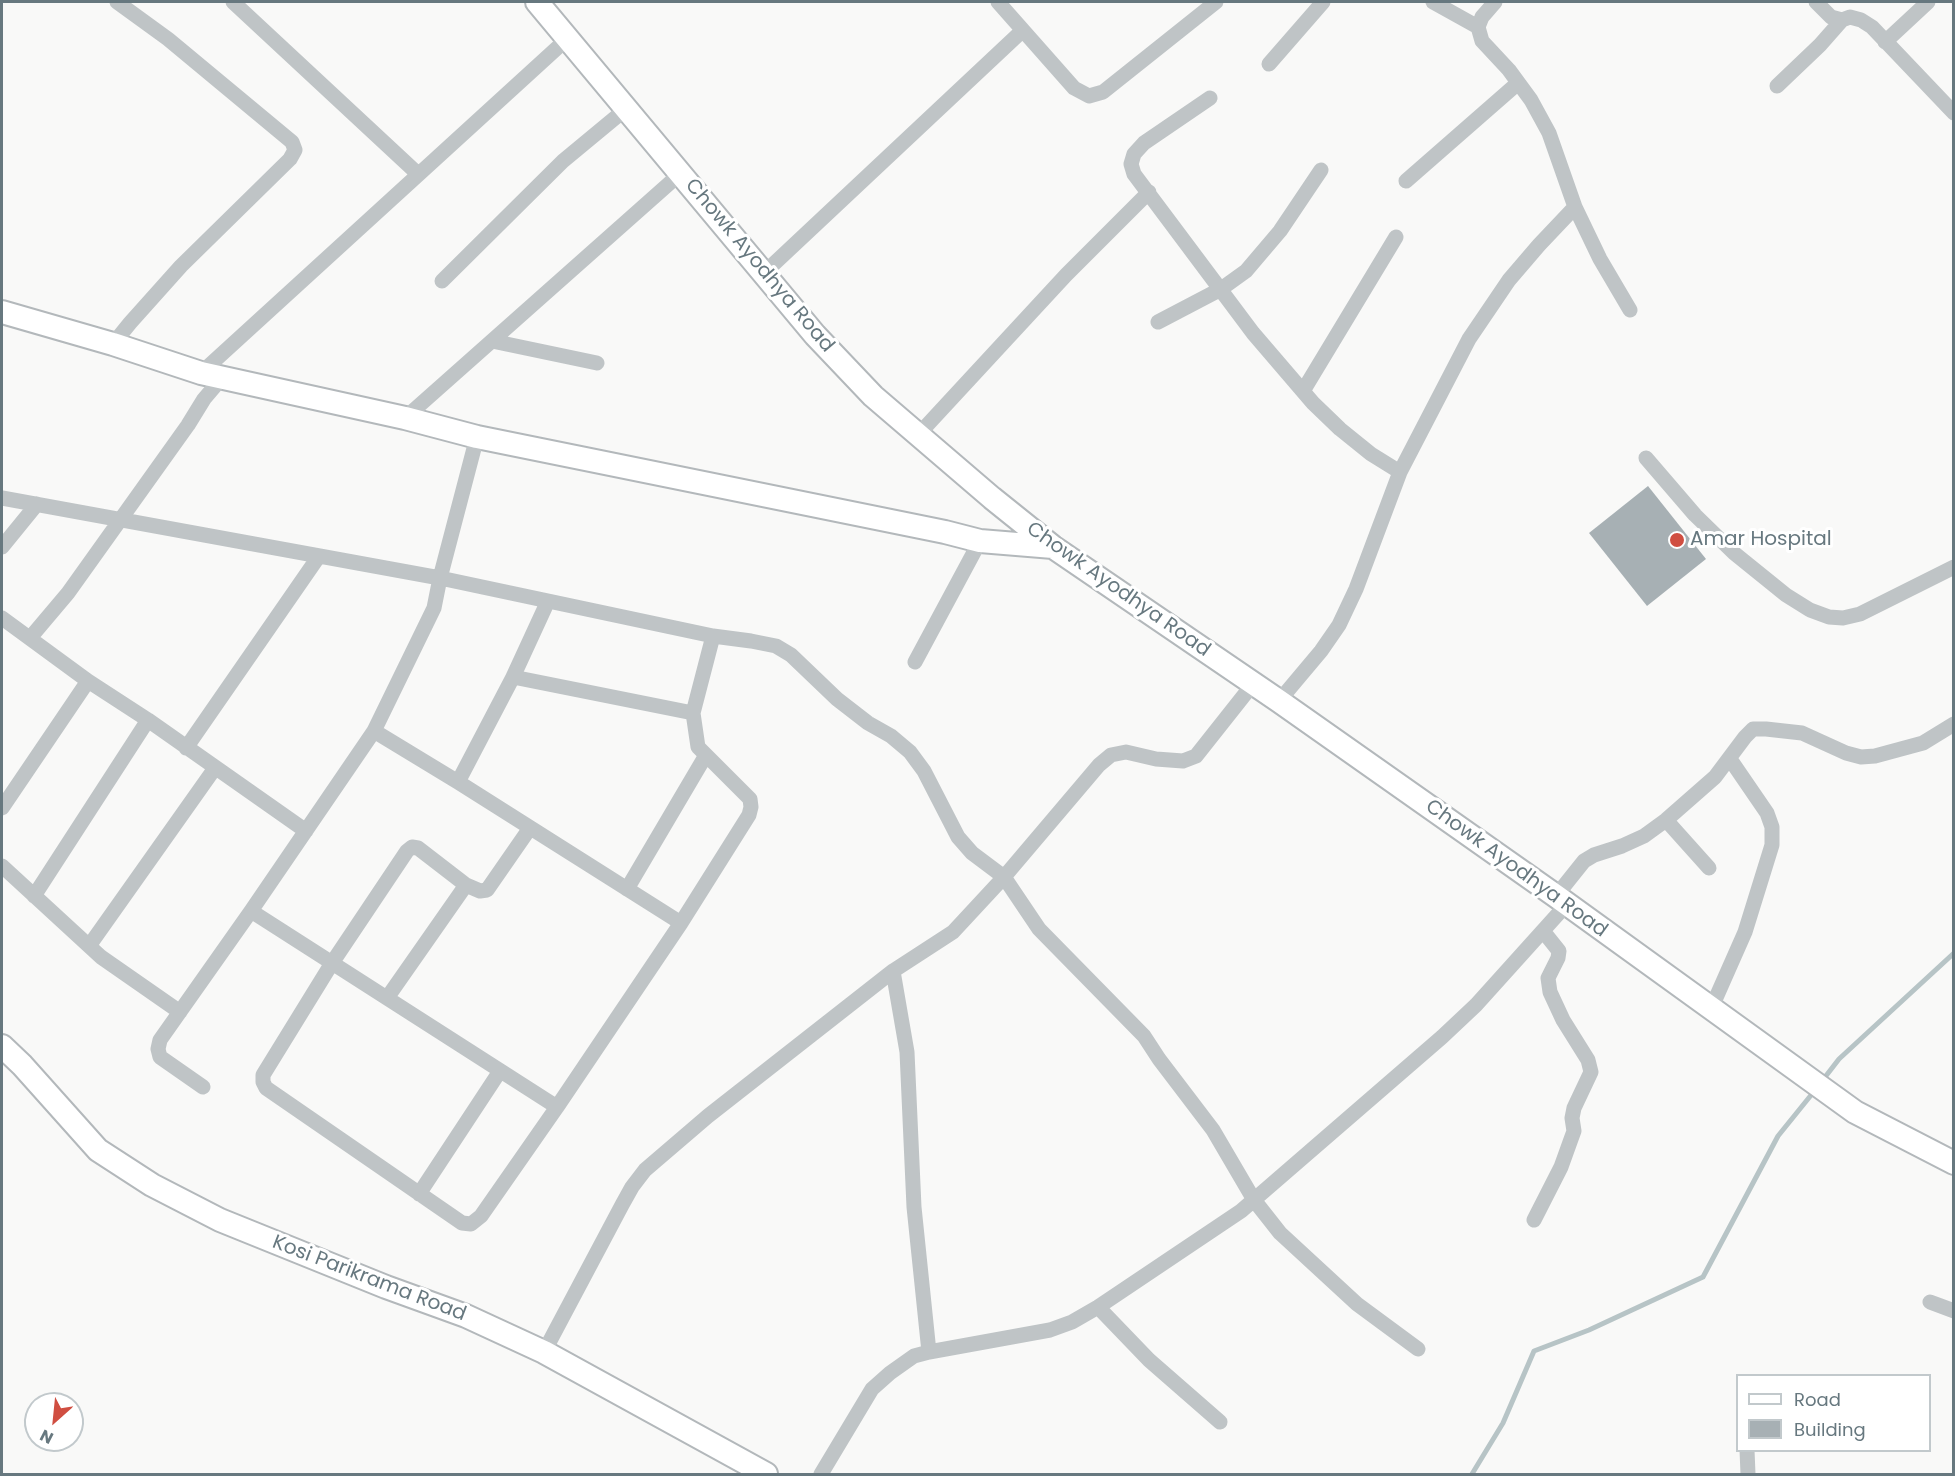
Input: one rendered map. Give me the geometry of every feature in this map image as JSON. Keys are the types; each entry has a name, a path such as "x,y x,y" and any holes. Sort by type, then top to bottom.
{"main road":[{"name":"Chowk Ayodhya Road","path":"537,2 829,351 873,396 1053,547 1279,701 1562,900 1855,1113 1953,1163"},
{"path":"6,312 211,376 405,418 477,437 980,541 1053,547"},
{"name":"Kosi Parikrama Road","path":"2,1046 22,1065 98,1150 152,1185 220,1221 466,1316 544,1352 766,1474"}],"street":[{"path":"113,344 181,266 290,159 295,150 292,142 168,39 117,2"},
{"path":"233,2 418,174"},
{"path":"998,2 1074,88 1089,96 1103,92 1216,2"},
{"path":"1269,64 1323,2"},
{"path":"1433,2 1478,27"},
{"path":"1495,2 1482,17 1478,27 1482,41 1531,100 1549,133 1575,207 1600,259 1630,310"},
{"path":"1816,2 1831,16 1842,20"},
{"path":"1885,42 1928,2"},
{"path":"1777,86 1820,45 1842,20 1850,17 1861,20 1885,42 1953,113"},
{"path":"763,274 1022,31"},
{"path":"30,638 68,593 121,520 204,399 211,376 418,174 568,38"},
{"path":"1406,181 1518,83"},
{"path":"1210,98 1144,143 1134,154 1131,164 1134,174 1253,333 1303,391 1340,429 1371,454 1400,472"},
{"path":"442,281 563,161 627,108"},
{"path":"1158,322 1221,289 1246,271 1280,231 1321,170"},
{"path":"405,418 681,173"},
{"path":"918,435 1073,268 1149,192"},
{"path":"1279,701 1322,651 1339,625 1356,589 1400,472 1469,339 1509,280 1575,207"},
{"path":"1303,391 1396,237"},
{"path":"492,341 597,363"},
{"path":"203,1087 160,1057 158,1049 160,1040 374,732 434,608 477,437"},
{"path":"1646,458 1695,515 1734,554 1786,595 1810,610 1829,617 1843,618 1860,614 1953,567"},
{"path":"2,498 440,578 713,636 776,646 791,655 845,705 868,723 891,736 910,752 924,771 958,837 972,853 1004,877 1039,929 1144,1036 1213,1130 1254,1200 1280,1233 1357,1304 1418,1349"},
{"path":"2,547 37,504"},
{"path":"915,662 980,541"},
{"path":"186,748 319,556"},
{"path":"458,782 513,678 548,601"},
{"path":"2,618 88,681 148,720 306,831"},
{"path":"530,828 487,890 480,891 466,885 418,848 412,847 407,851 332,963 263,1075 266,1088 454,1220 462,1223 471,1224 481,1216 681,923 749,814 750,799 698,747 693,713 713,636"},
{"path":"513,678 693,713"},
{"path":"2,808 88,681"},
{"path":"544,1352 627,1196 645,1170 708,1116 892,971 953,932 1111,755 1126,752 1156,759 1183,761 1196,756 1253,684"},
{"path":"34,896 148,720"},
{"path":"821,1474 872,1389 914,1356 1050,1330 1072,1322 1098,1307 1254,1200 1476,1005 1543,931 1562,900 1573,873 1589,858 1644,836 1666,820 1715,777 1753,729 1802,733 1846,753 1861,757 1875,756 1923,743 1953,724"},
{"path":"374,732 458,782 681,923"},
{"path":"627,889 706,755"},
{"path":"1711,1009 1745,932 1772,845 1772,827 1767,813 1730,759"},
{"path":"89,946 215,768"},
{"path":"1666,820 1709,868"},
{"path":"2,866 101,957 180,1012"},
{"path":"387,998 466,885"},
{"path":"251,911 556,1107"},
{"path":"1534,1220 1561,1167 1574,1131 1572,1118 1574,1108 1591,1072 1588,1060 1563,1020 1550,992 1548,978 1559,951 1543,931"},
{"path":"892,971 907,1052 914,1207 929,1352"},
{"path":"419,1194 500,1071"},
{"path":"1930,1302 1953,1311"},
{"path":"1098,1307 1149,1360 1220,1422"},
{"path":"1747,1452 1748,1474"}],"building":[{"path":"1648,486 1706,559 1647,606 1589,533"}],"waterway":[{"path":"1822,1081 1839,1059 1954,953"},
{"path":"1472,1474 1503,1423 1534,1351 1589,1330 1703,1277 1778,1136 1816,1089"}],"place":[{"name":"Amar Hospital","path":"1677,540"}]}
